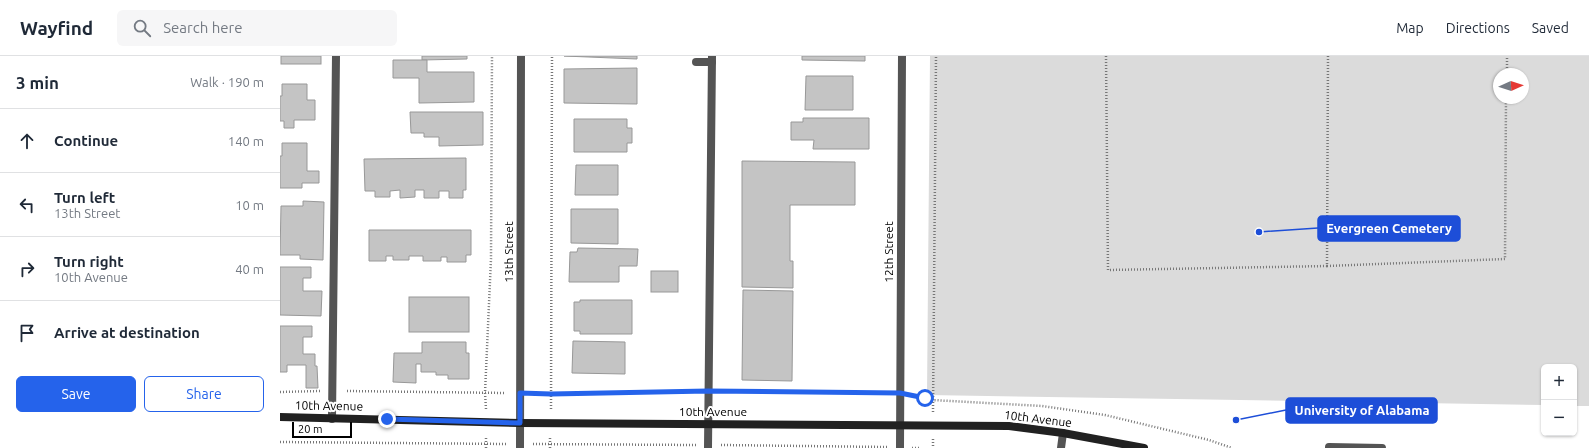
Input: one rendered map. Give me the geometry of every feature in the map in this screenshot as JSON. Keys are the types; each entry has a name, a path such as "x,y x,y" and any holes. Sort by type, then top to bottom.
{"main road":[{"name":"10th Avenue","path":"280,417 520,423 900,424 1009,426 1144,448"}],"street":[{"path":"332,419 336,56"},
{"name":"13th Street","path":"520,446 521,56"},
{"name":"12th Street","path":"900,448 902,56"},
{"path":"696,62 712,59 708,446"},
{"path":"1061,448 1063,434"},
{"path":"1331,448 1329,447 1382,448"}],"path":[{"path":"485,393 491,259 492,56"},
{"path":"551,394 552,56"},
{"path":"932,400 936,56"},
{"path":"1106,56 1108,270 1327,266 1505,258 1506,104"},
{"path":"1327,266 1328,56"},
{"path":"1506,68 1507,56"},
{"path":"280,392 333,390 551,394 708,391 900,393 932,400 1042,406 1105,415 1209,440 1232,448"},
{"path":"280,442 486,443 520,446 550,444 920,448"},
{"path":"486,443 486,448"}],"shaded area":[{"path":"930,56 1589,56 1589,406 1577,406 1577,364 1541,364 1541,405 927,395"}],"building":[{"path":"281,56 321,56 321,64 281,64"},
{"path":"422,56 467,56 467,59 422,60"},
{"path":"564,56 637,56 637,59"},
{"path":"802,56 865,56 865,61 802,60"},
{"path":"393,60 427,60 427,72 474,72 474,102 419,103 419,78 393,78"},
{"path":"637,68 637,104 564,103 564,69"},
{"path":"806,76 853,76 853,110 805,110"},
{"path":"282,84 307,84 307,100 315,100 315,120 294,120 294,128 284,128 284,121 280,121 280,96 282,96"},
{"path":"410,112 483,112 483,145 439,146 439,137 424,137 424,133 411,133"},
{"path":"803,118 869,118 869,149 813,149 814,140 791,140 791,122 803,122"},
{"path":"574,119 627,119 627,128 632,128 632,143 627,143 627,152 574,152"},
{"path":"282,143 307,143 307,171 319,171 319,183 302,183 302,188 280,188 280,156 282,156"},
{"path":"466,158 466,190 463,190 463,198 449,198 449,191 439,191 439,198 424,198 424,190 415,190 415,197 400,198 400,190 390,191 390,197 375,197 375,191 365,191 364,159"},
{"path":"742,161 855,162 855,205 790,205 790,261 793,261 793,288 742,287"},
{"path":"576,165 618,165 618,195 575,195"},
{"path":"303,201 324,202 323,260 300,259 300,255 280,255 281,206 303,206"},
{"path":"571,209 618,209 618,244 571,243"},
{"path":"369,230 471,230 471,255 466,255 466,262 447,262 447,257 441,257 441,261 423,261 423,256 409,256 409,260 393,260 393,256 386,256 386,261 369,261"},
{"path":"578,248 638,249 637,266 619,266 619,282 569,282 570,252 577,252"},
{"path":"280,267 311,267 311,278 303,278 303,291 322,291 321,316 280,315"},
{"path":"651,271 678,271 678,292 651,292"},
{"path":"743,290 793,291 792,381 742,380"},
{"path":"409,297 469,297 469,332 409,332"},
{"path":"580,300 632,300 632,334 580,334 580,331 574,331 574,302 580,302"},
{"path":"280,326 312,326 312,337 303,337 303,354 315,354 318,388 306,388 306,365 287,365 287,372 280,372"},
{"path":"573,341 625,342 625,374 572,373"},
{"path":"422,342 466,342 466,353 469,353 469,379 448,379 448,375 436,375 436,372 421,372 421,364 416,364 416,383 393,382 394,353 422,353"}],"place":[{"name":"Evergreen Cemetery","path":"1259,232"},
{"name":"University of Alabama","path":"1236,420"}],"route":[{"path":"387,419 520,423 520,393 551,394 708,391 900,393 925,398"}]}
